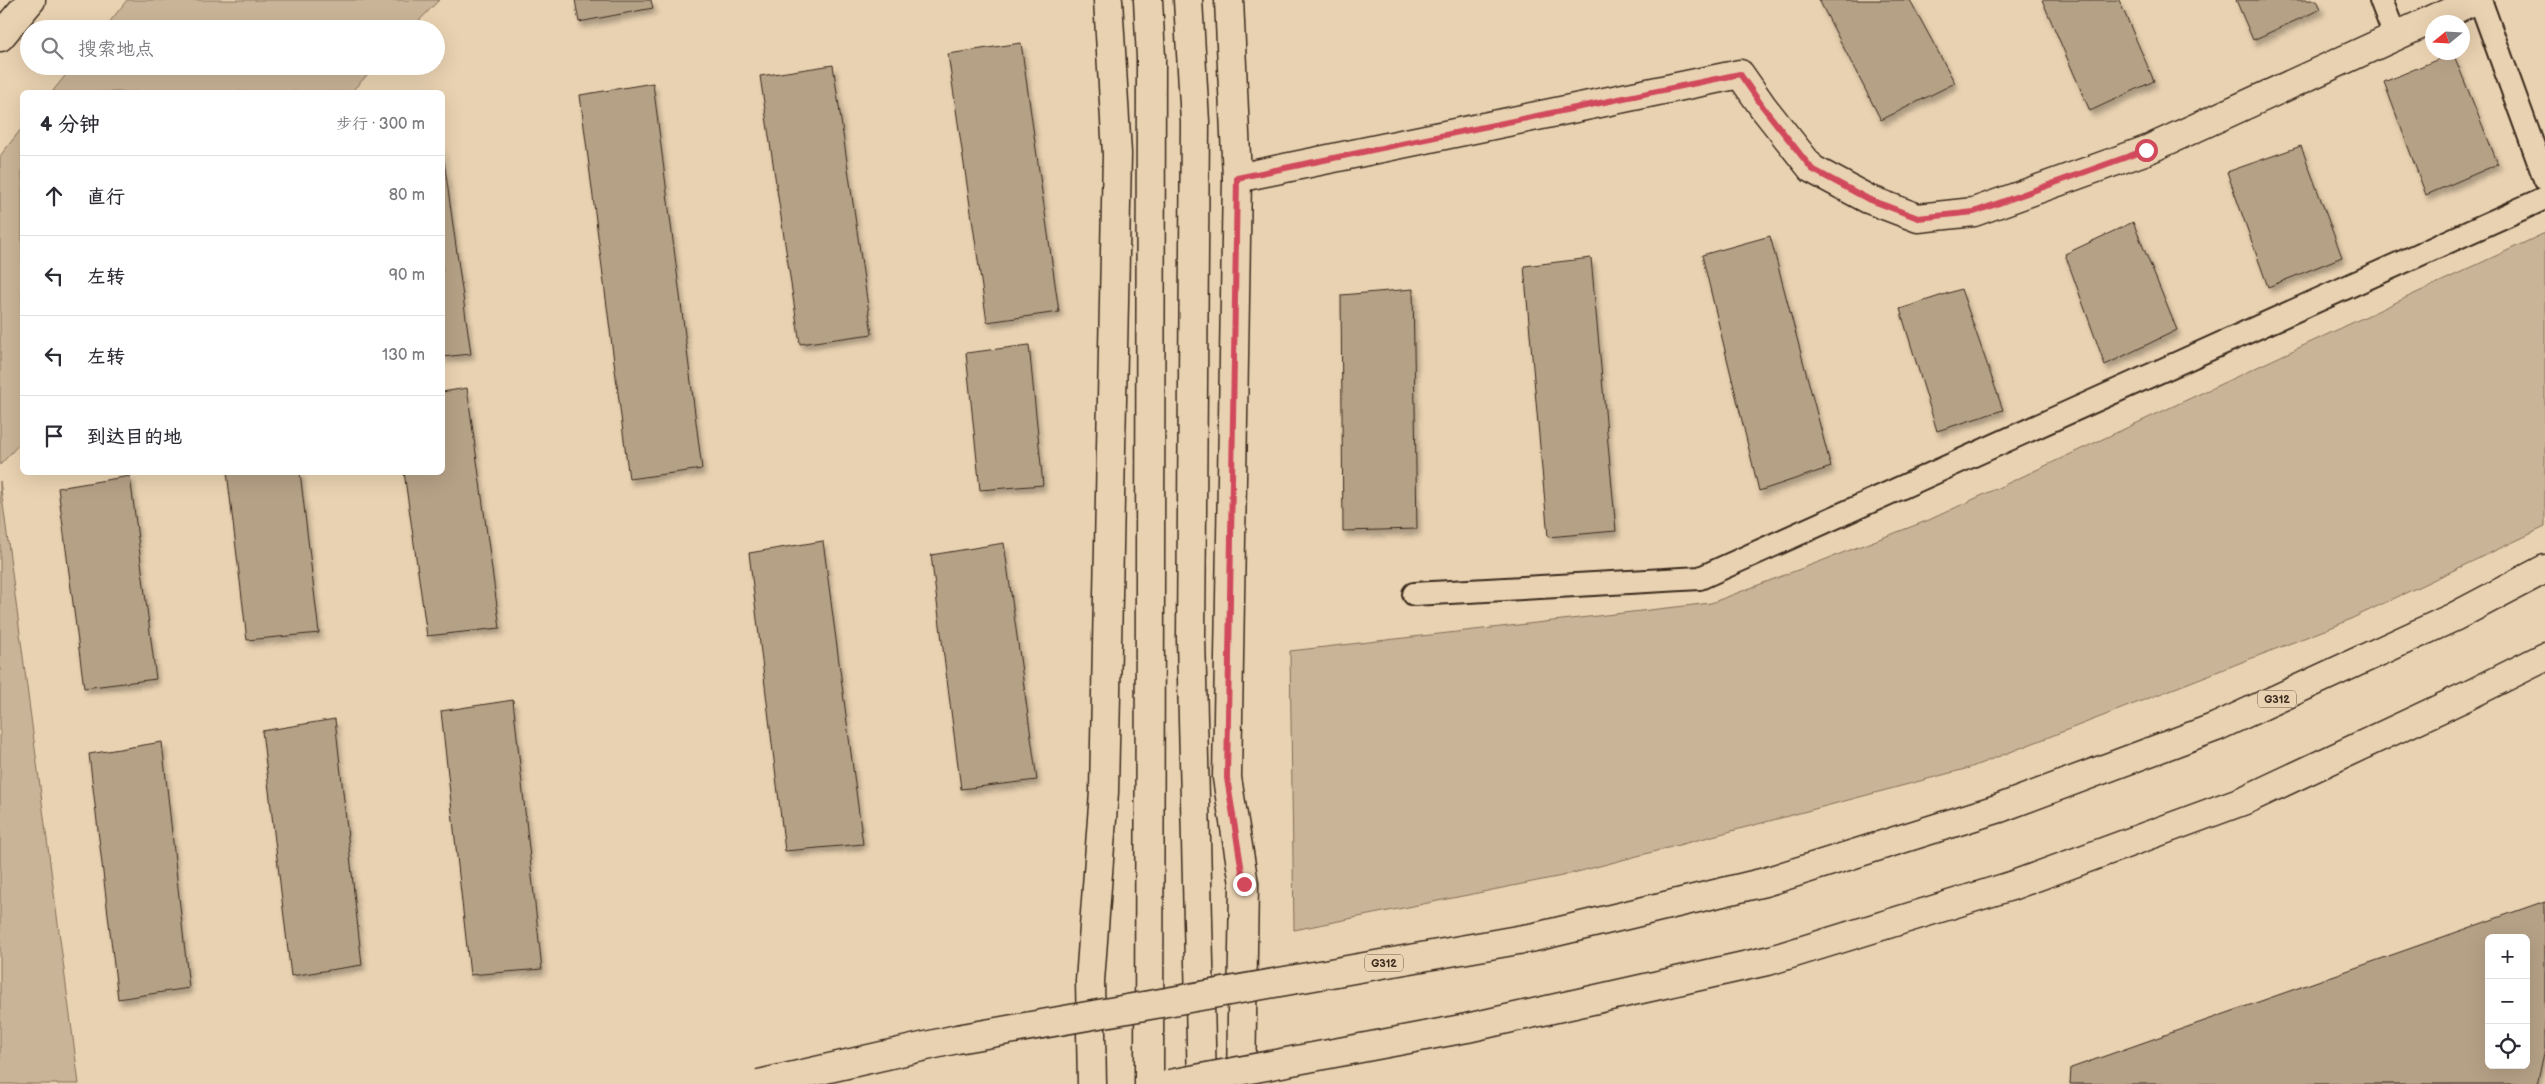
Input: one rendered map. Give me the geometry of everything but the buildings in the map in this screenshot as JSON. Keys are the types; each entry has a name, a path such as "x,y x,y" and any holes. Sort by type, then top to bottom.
{"main road":[{"path":"0,38 31,0"},
{"path":"1092,1084 1090,981 1104,792 1117,164 1108,0"},
{"path":"1148,0 1151,58 1148,640 1149,1084"},
{"path":"1188,0 1195,122 1191,638 1202,1084"},
{"path":"1229,0 1237,178 1227,778 1244,884 1241,1084"},
{"path":"1237,178 1740,74 1763,107 1812,169 1868,199 1918,218 1974,212 2146,150 2475,0"},
{"name":"G312","path":"759,1084 957,1038 1536,937 1765,882 2000,808 2216,727 2454,617 2545,570"},
{"path":"1170,1084 1467,1028 1761,962 2011,886 2245,800 2469,695 2545,657"}],"lane":[{"path":"2381,0 2395,36"},
{"path":"2480,0 2545,179"},
{"path":"1414,594 1700,578 2545,198"}],"shaded area":[{"path":"127,0 439,0 420,20 111,20"},
{"path":"66,75 367,75 353,90 54,90"},
{"path":"20,131 20,443 0,465 0,156"},
{"path":"2545,233 2545,527 2340,624 1969,768 1562,876 1294,930 1290,651 1711,603 1929,520"},
{"path":"0,481 79,1084 0,1084"}],"route":[{"path":"1244,884 1227,778 1237,178 1740,74 1763,107 1812,169 1868,199 1918,218 1974,212 2146,150"}]}
